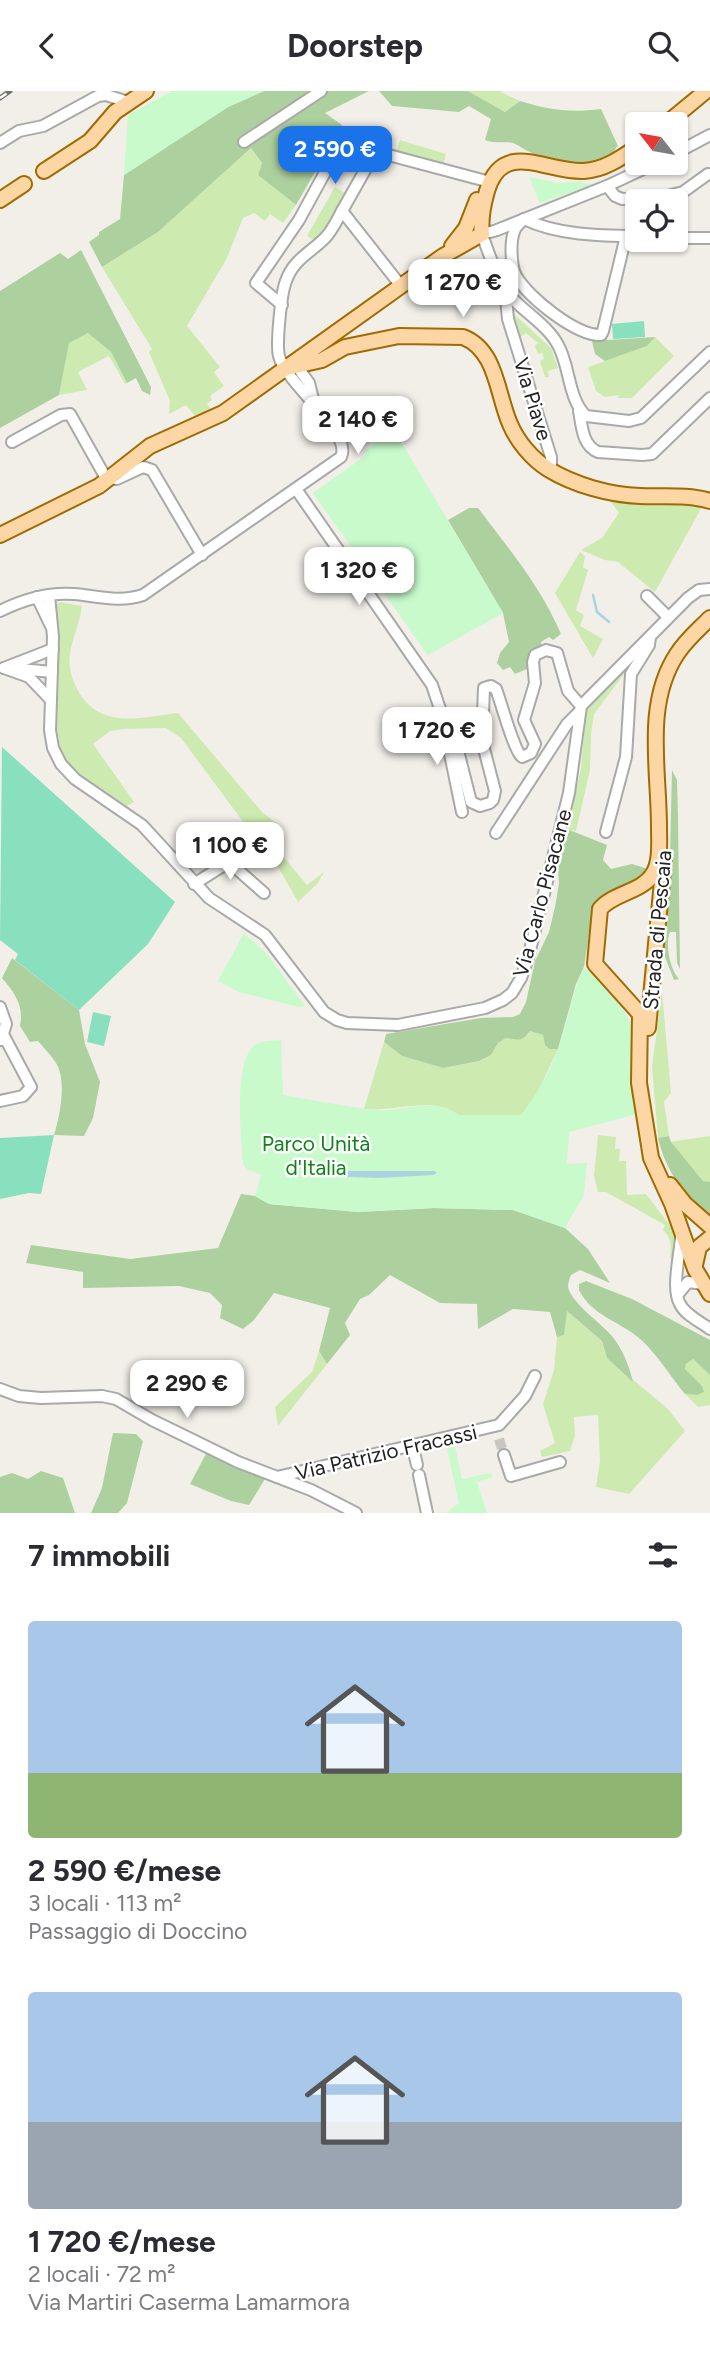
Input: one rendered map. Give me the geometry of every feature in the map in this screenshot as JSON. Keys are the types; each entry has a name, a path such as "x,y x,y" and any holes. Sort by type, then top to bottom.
{"main road":[{"path":"44,170 90,141 112,115 146,91"},
{"path":"681,112 706,91"},
{"path":"443,256 466,228 486,181 501,167 521,161 585,171 606,166 625,154"},
{"path":"0,535 109,479 154,444 219,416 443,256 491,232 482,215 486,181"},
{"path":"0,199 24,184"},
{"path":"292,365 322,360 345,347 399,336 454,335 467,338 487,356 516,437 537,461 549,470 571,480 612,492 641,496 693,497 710,501"},
{"name":"Strada di Pescaia","path":"706,1289 695,1269 671,1201 654,1169 649,1151 639,1083 640,1014 598,970 594,960 598,913 602,907 644,883 655,871 659,830 656,732 659,697 676,656 710,618"},
{"name":"Strada di Pescaia","path":"710,627 690,647 679,663 667,691 664,708 665,841 645,1071 647,1102 660,1166 680,1199 710,1226"},
{"path":"688,1252 699,1241 710,1238"},
{"path":"695,1269 697,1251 710,1238"}],"street":[{"path":"244,142 321,91"},
{"path":"0,143 19,131 43,126 100,95 128,102"},
{"path":"688,147 710,135"},
{"path":"282,305 256,283 295,226 341,143 372,158"},
{"path":"0,611 43,596 70,593 116,600 136,597 150,591 339,459 343,452 341,442 314,403 299,389 292,365 279,353 285,281 305,253 327,236 372,158 379,153 486,181"},
{"path":"685,189 709,174"},
{"path":"630,175 491,232 505,288 558,345 578,404 583,415 591,418 629,421 638,419 648,413 710,352"},
{"path":"607,186 617,197 625,200"},
{"path":"342,211 401,286"},
{"path":"524,219 565,231 625,235"},
{"path":"524,219 515,229 513,238 514,271 522,284 571,326 585,333 599,335 603,331 627,252"},
{"path":"688,238 710,238"},
{"name":"Via Piave","path":"505,288 508,319 551,457 549,470"},
{"path":"578,404 586,442 592,449 598,452 645,455 658,450 710,398"},
{"path":"12,442 61,415 70,414 109,479 117,479 144,467 152,470 202,555"},
{"path":"296,489 414,656 435,691 462,812"},
{"path":"496,833 567,724 580,709 695,591 710,589"},
{"name":"Via Carlo Pisacane","path":"43,596 53,630 51,736 64,768 75,779 142,825 194,884 214,902 265,935 320,1008 337,1020 398,1025 495,1005 517,987 528,958 571,788 580,709"},
{"path":"647,596 668,617"},
{"path":"606,832 626,757 632,672 649,645 650,635"},
{"path":"2,668 53,649"},
{"path":"442,715 452,727 471,802 480,806 491,801 495,791 482,741 484,688 491,685 496,689 516,751 522,757 531,753 534,746 524,720 535,683 533,661 536,655 546,650 557,653 568,691 580,709"},
{"path":"29,658 52,668"},
{"path":"2,668 52,668"},
{"path":"2,668 29,677 50,699"},
{"path":"194,884 229,862 264,893"},
{"path":"0,1007 5,1020 2,1039 31,1087 24,1095 0,1101"},
{"path":"681,1234 678,1267 681,1307 710,1329"},
{"path":"678,1267 688,1252"},
{"path":"678,1294 688,1282 706,1289"},
{"name":"Via Patrizio Fracassi","path":"277,1478 495,1426 502,1423 525,1396 535,1376"},
{"path":"0,1389 19,1396 41,1398 111,1397 194,1441 277,1478 312,1490 356,1513"},
{"name":"Via Patrizio Fracassi","path":"495,1426 499,1439"},
{"path":"412,1444 427,1513"},
{"name":"Via Patrizio Fracassi","path":"504,1455 511,1476 560,1462"}],"green space":[{"path":"172,91 264,91 228,107 124,175 128,115"},
{"path":"264,91 369,91 325,113 342,125 296,205 258,175 262,163 251,148 158,232 102,267 89,242 120,219 124,175 228,107"},
{"path":"379,91 468,91 505,112 520,101 560,110 601,109 618,146 605,161 596,164 561,162 540,156 513,143 485,140 491,119 469,106 459,112 392,106"},
{"path":"468,91 499,91 520,101 505,112"},
{"path":"400,140 446,154 443,165 396,153"},
{"path":"251,148 262,163 258,175 296,205 283,223 270,214 265,221 254,213 243,218 227,258 187,326 220,367 214,372 224,386 210,396 212,400 207,404 212,411 196,417 186,405 169,414 170,401 149,352 152,349 102,267 158,232"},
{"path":"529,177 559,183 582,181 595,184 540,203"},
{"path":"335,187 347,194 326,233 316,241 307,236"},
{"path":"81,250 151,387 150,395 142,391 136,378 127,383 111,352 88,333 69,343 59,395 0,428 0,291 60,253 68,259"},
{"path":"514,314 551,348 558,368 548,371 549,377 545,377 540,361 544,359 535,346 538,343 526,333 519,338"},
{"path":"644,321 645,337 613,339 612,324"},
{"path":"88,333 111,352 127,383 125,384 109,356 78,372 87,390 59,395 69,342"},
{"path":"655,337 674,356 632,398 619,398 618,395 605,397 596,391 588,367 647,346"},
{"path":"655,337 647,346 605,361 595,354 592,341"},
{"path":"394,430 503,613 428,655 313,493 365,456 366,450"},
{"path":"606,495 703,505 655,592 618,562 605,560 581,550 602,538 619,513"},
{"path":"469,508 478,508 513,553 544,600 561,634 553,640 549,637 541,642 542,646 529,668 515,674 510,667 503,670 497,663 500,653 509,642 503,613 448,520"},
{"path":"580,552 585,556 583,567 588,570 576,610 584,615 580,626 603,639 593,658 555,593"},
{"path":"60,602 82,606 70,659 71,674 80,694 100,713 112,717 124,719 178,713 262,812 280,826 269,839 307,885 324,872 318,883 298,902 255,827 250,831 181,738 166,728 110,731 93,744 134,802 127,806 73,770 61,753 55,719 59,641 56,604"},
{"path":"636,658 594,714 590,770 576,831 567,829 581,768 586,711"},
{"path":"2,747 175,902 148,944 79,1010 15,960 18,954 0,940"},
{"path":"672,770 677,780 680,969 677,963 676,932 670,932 669,957 679,979 674,980 663,952 670,854"},
{"path":"567,829 607,845 603,860 611,869 632,864 648,869 637,880 594,904 584,967 576,984 558,1049 549,1049 545,1045 543,1035 530,1031 520,1039 506,1038 498,1043 491,1055 479,1061 443,1068 402,1056 384,1042 386,1034 520,1014 526,1002 535,961 549,932"},
{"path":"244,933 267,954 305,1006 298,1007 239,992 218,981"},
{"path":"12,958 79,1010 85,1044 100,1082 93,1118 84,1136 54,1135 61,1098 59,1070 38,1041 30,1042 20,1026 21,1012 17,1000 2,978"},
{"name":"Parco Unità d'Italia","path":"584,967 616,995 636,1034 633,1090 637,1114 569,1132 567,1164 587,1163 584,1195 565,1228 513,1210 434,1208 358,1212 269,1204 255,1196 261,1175 247,1169 243,1164 240,1101 244,1067 248,1054 255,1045 264,1041 281,1040 283,1095 374,1110 428,1106 449,1109 458,1115 521,1115 543,1083 555,1056"},
{"path":"662,991 671,1093 664,1102 669,1136 658,1138 652,1067"},
{"path":"93,1012 111,1016 104,1046 87,1042"},
{"path":"530,1031 543,1035 545,1045 549,1049 558,1049 537,1094 521,1115 458,1115 448,1109 425,1105 364,1109 384,1042 402,1056 443,1068 479,1061 491,1055 498,1043 506,1038 528,1035"},
{"path":"54,1135 41,1194 29,1193 0,1199 0,1138"},
{"path":"598,1135 616,1137 615,1149 620,1149 619,1161 626,1161 627,1195 646,1194 675,1232 673,1265 669,1239 663,1230 665,1225 606,1192 598,1192 594,1176"},
{"path":"669,1136 703,1181 710,1182 710,1217 684,1191 671,1172 658,1138"},
{"path":"710,1136 710,1182 703,1181 670,1142"},
{"path":"241,1194 255,1196 269,1204 358,1212 434,1208 513,1210 565,1228 588,1249 610,1283 580,1270 571,1276 568,1286 570,1292 616,1341 633,1382 607,1358 602,1341 567,1311 564,1335 557,1337 550,1312 513,1309 478,1329 477,1304 440,1303 390,1275 369,1295 360,1299 345,1323 350,1335 327,1364 319,1351 330,1308 274,1293 254,1320 243,1329 220,1318 222,1305 210,1293 179,1286 83,1288 83,1272 26,1263 31,1245 130,1259 218,1248"},
{"path":"586,1281 632,1299 710,1340 710,1375 693,1359 686,1364 685,1369 702,1386 704,1392 697,1395 685,1394 645,1343 591,1306 579,1290 579,1284"},
{"path":"566,1310 602,1341 607,1358 668,1409 685,1431 629,1494 596,1487 600,1461 598,1415 574,1417 575,1435 570,1451 542,1457 540,1451 555,1443 543,1404 554,1370 557,1337 564,1335"},
{"path":"319,1351 327,1364 278,1426 275,1407 312,1372"},
{"path":"693,1359 710,1375 710,1405 698,1407 685,1394 697,1395 702,1386 685,1370 686,1364"},
{"path":"113,1433 136,1434 143,1441 127,1503 118,1513 91,1513 102,1488"},
{"path":"454,1442 462,1479 491,1473 493,1477 477,1482 487,1513 446,1513 459,1503 446,1444"},
{"path":"207,1452 265,1479 249,1505 231,1501 190,1484"},
{"path":"41,1471 63,1478 75,1513 0,1513 0,1477 12,1473 28,1479"}],"water":[{"path":"331,1171 437,1173 379,1178 320,1176"}],"waterway":[{"path":"593,595 597,612 609,622"}],"tunnel":[{"path":"499,1439 504,1455"}],"railway":[{"path":"0,98 10,91"}]}
